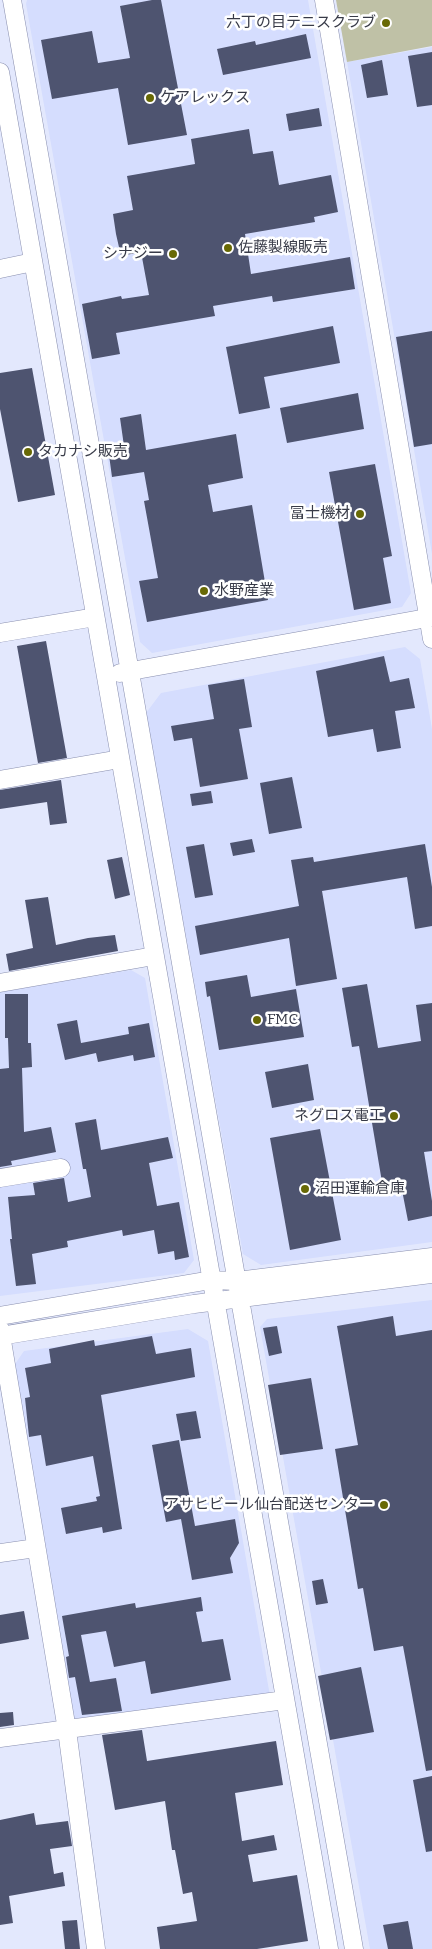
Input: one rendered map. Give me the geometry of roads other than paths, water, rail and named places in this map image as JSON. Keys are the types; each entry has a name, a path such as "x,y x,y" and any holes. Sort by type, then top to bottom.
{"street":[{"path":"12,0 354,1949"},
{"path":"324,0 430,617 432,639"},
{"path":"0,72 328,1949"},
{"path":"0,269 33,262"},
{"path":"0,633 95,617"},
{"path":"105,676 430,617"},
{"path":"0,780 120,759"},
{"path":"0,983 154,956"},
{"path":"0,1178 61,1168"},
{"path":"96,1949 67,1730 0,1334 216,1301 238,1290 432,1257"},
{"path":"0,1316 211,1280 238,1290 432,1274"},
{"path":"0,1553 36,1548"},
{"path":"0,1738 285,1700"}],"place":[{"name":"六丁の目テニスクラブ","path":"386,23"},
{"name":"ケアレックス","path":"150,98"},
{"name":"佐藤製線販売","path":"228,248"},
{"name":"シナジー","path":"173,254"},
{"name":"タカナシ販売","path":"28,452"},
{"name":"冨士機材","path":"360,514"},
{"name":"水野産業","path":"204,591"},
{"name":"FMC","path":"257,1020"},
{"name":"ネグロス電工","path":"394,1116"},
{"name":"沼田運輸倉庫","path":"305,1189"},
{"name":"アサヒビール仙台配送センター","path":"384,1505"}]}
